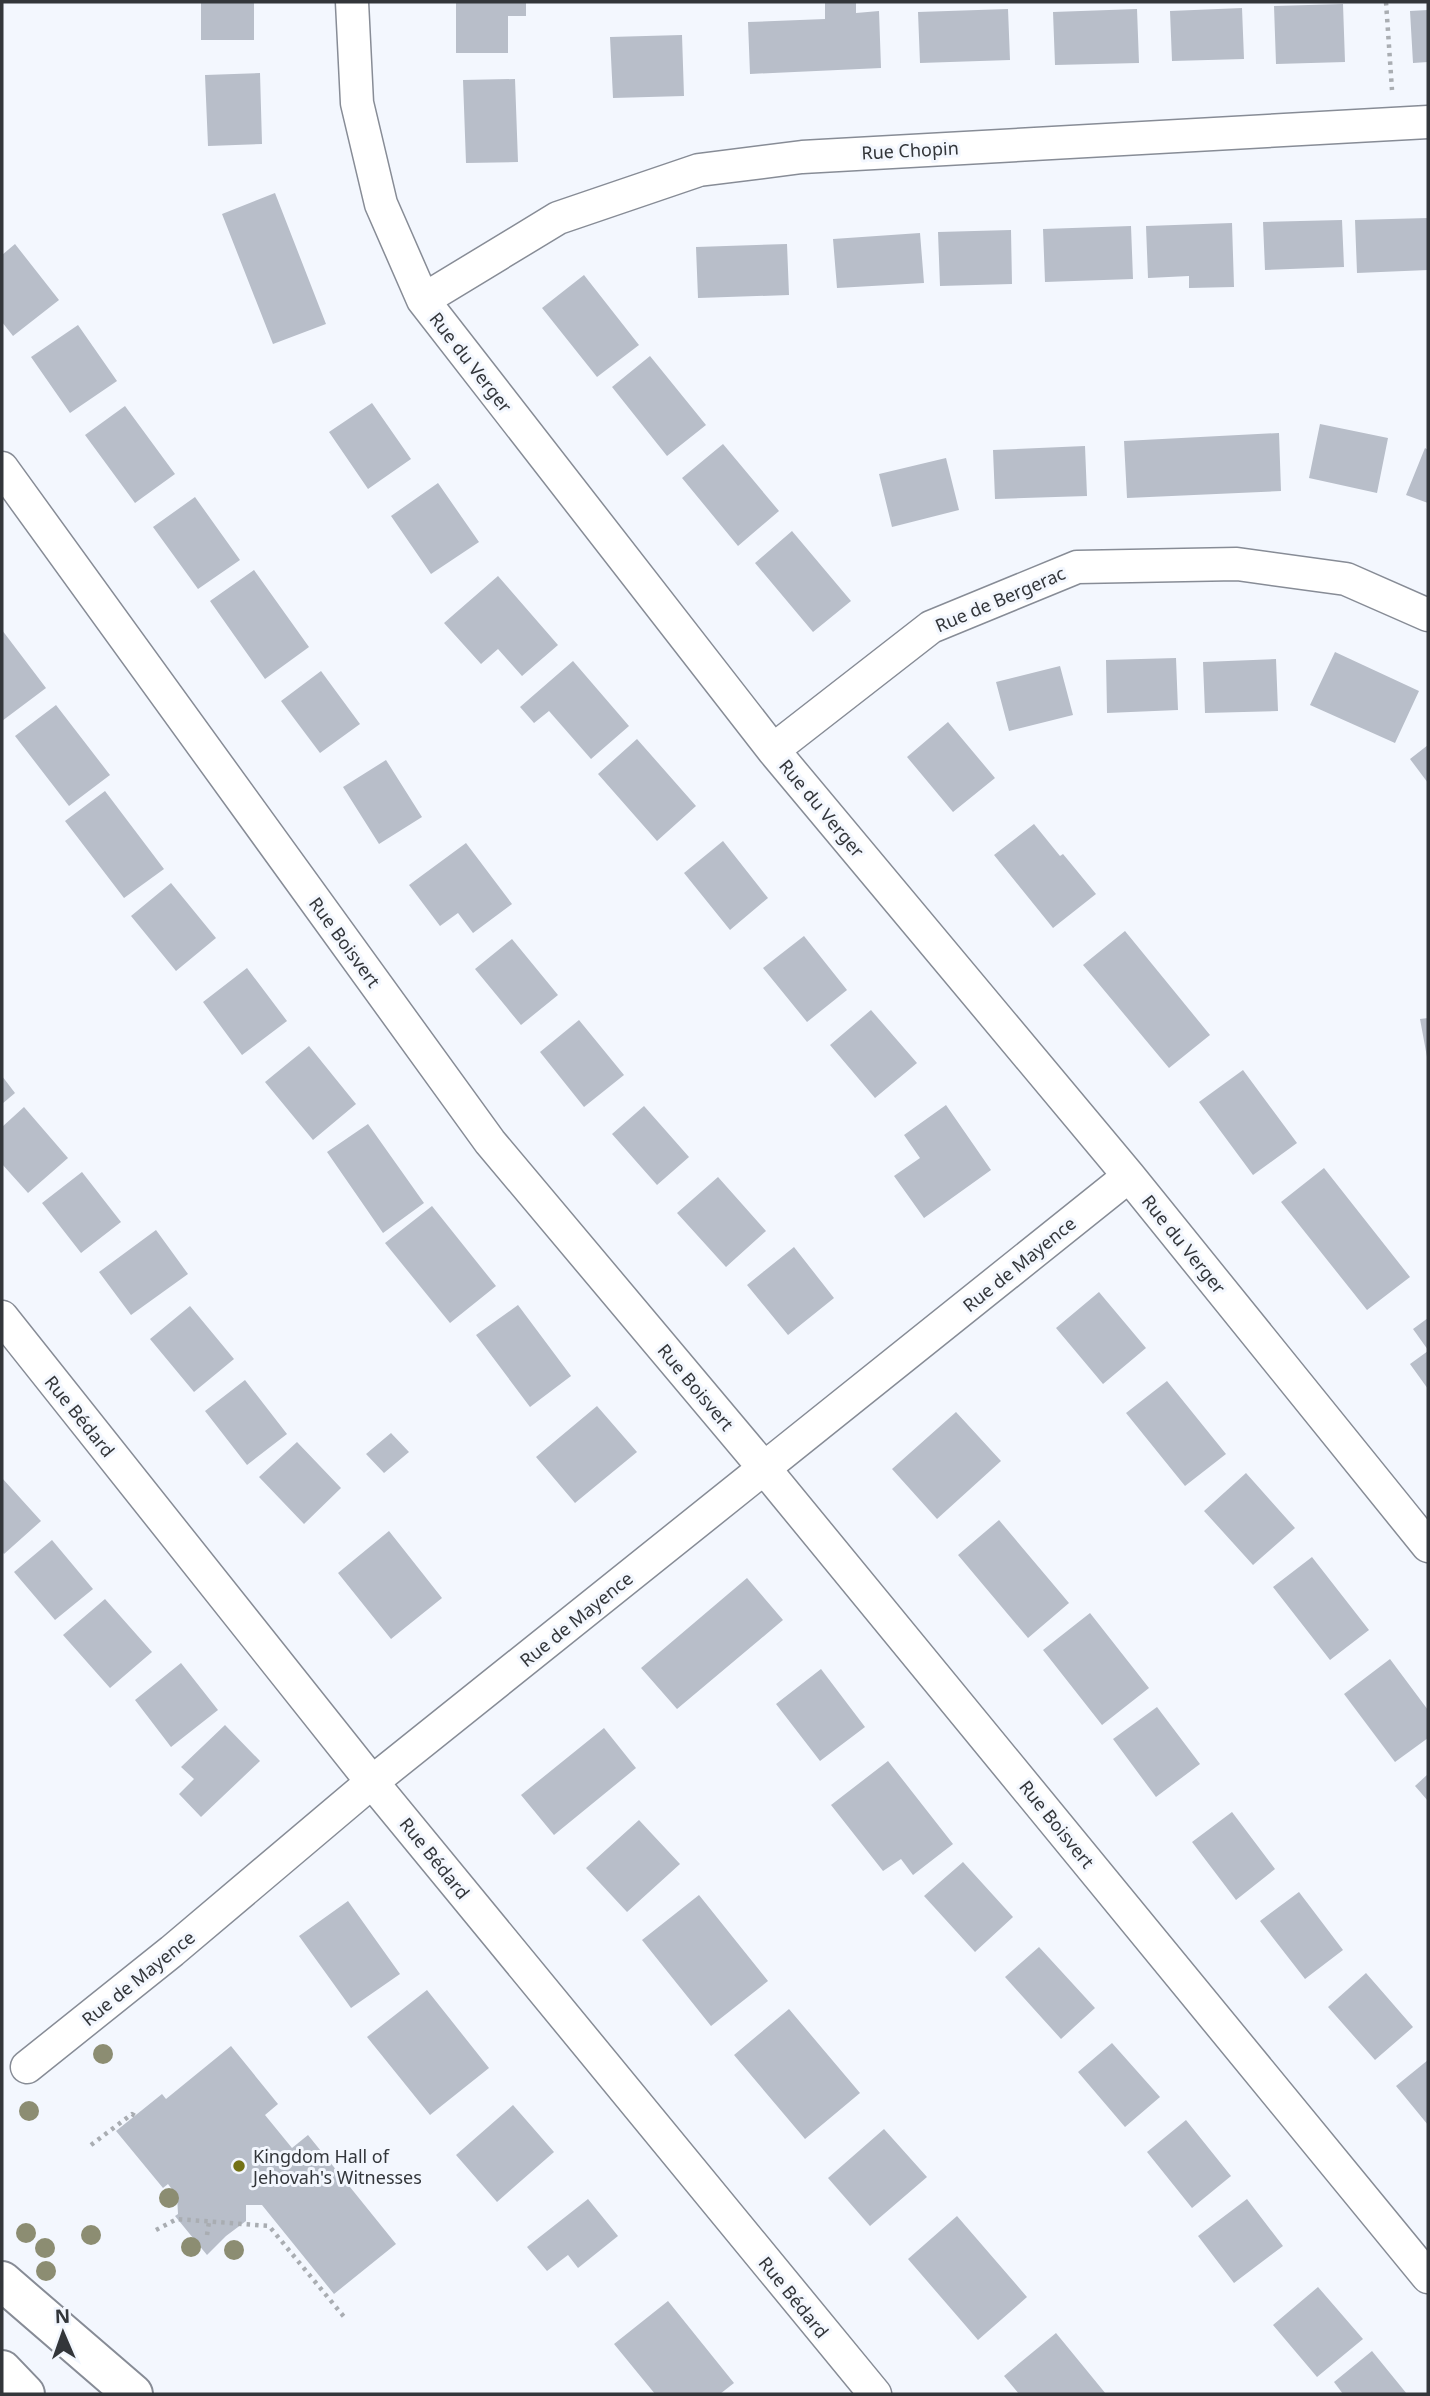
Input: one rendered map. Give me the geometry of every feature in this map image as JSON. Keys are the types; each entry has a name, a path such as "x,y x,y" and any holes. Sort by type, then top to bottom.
{"main road":[{"path":"2,2281 133,2394"},
{"path":"2,2370 25,2394"}],"street":[{"name":"Rue du Verger","path":"352,2 357,103 381,204 423,300 773,750 1129,1176 1428,1546"},
{"name":"Rue Chopin","path":"423,300 558,218 699,170 802,157 1428,122"},
{"name":"Rue Boisvert","path":"2,468 490,1142 764,1468 1428,2277"},
{"name":"Rue de Bergerac","path":"773,750 931,627 1077,567 1237,564 1346,579 1428,615"},
{"name":"Rue de Mayence","path":"27,2067 172,1951 372,1782 1129,1176"},
{"name":"Rue Bédard","path":"2,1317 372,1782 874,2394"}],"path":[{"path":"1385,2 1395,123"},
{"path":"91,2145 132,2114 135,2116"},
{"path":"156,2230 177,2219 269,2227 345,2318"},
{"path":"207,2235 209,2222"}],"building":[{"path":"201,2 254,2 254,40 201,40"},
{"path":"456,2 526,2 526,16 508,16 508,53 456,53"},
{"path":"825,2 856,2 856,13 879,11 881,68 750,74 748,22 825,19"},
{"path":"1343,4 1345,62 1276,64 1274,6"},
{"path":"1242,8 1244,59 1172,61 1170,11"},
{"path":"1008,9 1010,60 920,63 918,12"},
{"path":"1137,9 1139,63 1055,65 1053,12"},
{"path":"1428,10 1428,62 1413,63 1410,11"},
{"path":"682,35 684,96 613,98 610,37"},
{"path":"260,73 262,144 208,146 205,75"},
{"path":"515,79 518,162 466,163 463,80"},
{"path":"275,193 326,324 273,344 222,214"},
{"path":"1428,218 1428,270 1357,273 1355,220"},
{"path":"1342,220 1344,267 1265,270 1263,222"},
{"path":"1232,223 1234,287 1189,288 1189,276 1148,278 1146,226"},
{"path":"1131,226 1133,279 1045,282 1043,229"},
{"path":"1011,230 1012,284 940,286 938,232"},
{"path":"920,233 924,283 837,288 833,239"},
{"path":"15,244 59,300 13,336 2,322 2,255"},
{"path":"787,244 789,295 698,298 696,247"},
{"path":"584,275 639,345 597,377 542,308"},
{"path":"78,325 117,381 70,413 31,357"},
{"path":"650,356 706,425 667,456 612,387"},
{"path":"372,403 411,459 368,489 329,432"},
{"path":"125,406 175,474 135,503 85,435"},
{"path":"1320,424 1388,438 1377,493 1309,478"},
{"path":"1279,433 1281,491 1127,498 1124,441"},
{"path":"723,444 779,511 738,546 682,478"},
{"path":"1085,446 1087,496 995,499 993,450"},
{"path":"1425,448 1428,450 1428,503 1406,495"},
{"path":"946,458 959,510 892,527 879,474"},
{"path":"438,483 479,542 431,574 391,516"},
{"path":"195,497 240,560 198,589 153,527"},
{"path":"792,531 851,601 813,632 755,563"},
{"path":"254,570 309,647 265,679 210,601"},
{"path":"498,576 558,645 522,676 498,649 481,664 444,623"},
{"path":"2,630 46,688 2,721"},
{"path":"1335,652 1419,691 1395,743 1310,705"},
{"path":"1176,658 1178,710 1107,713 1106,660"},
{"path":"1276,659 1278,711 1205,713 1203,662"},
{"path":"573,661 629,726 591,759 549,711 534,723 520,707"},
{"path":"1060,666 1073,715 1009,731 996,682"},
{"path":"321,671 360,724 320,753 281,701"},
{"path":"56,705 110,775 69,806 15,736"},
{"path":"948,722 995,778 953,812 907,757"},
{"path":"637,739 696,806 657,841 598,774"},
{"path":"1428,745 1428,783 1410,759"},
{"path":"386,760 422,817 379,844 343,787"},
{"path":"105,791 164,869 124,898 65,821"},
{"path":"1034,824 1096,894 1053,928 994,855"},
{"path":"723,841 768,898 730,930 684,873"},
{"path":"466,843 512,904 473,933 458,913 440,926 409,885"},
{"path":"171,883 216,938 176,971 131,916"},
{"path":"1125,931 1210,1035 1169,1068 1083,965"},
{"path":"804,936 847,990 807,1022 763,968"},
{"path":"512,939 558,995 521,1025 475,969"},
{"path":"247,968 287,1021 242,1055 203,1002"},
{"path":"871,1010 917,1063 875,1098 830,1045"},
{"path":"1428,1018 1428,1056 1427,1057 1420,1019"},
{"path":"579,1020 624,1075 584,1107 540,1052"},
{"path":"309,1046 356,1104 313,1140 265,1082"},
{"path":"1243,1070 1297,1143 1253,1175 1199,1102"},
{"path":"2,1076 15,1093 2,1104"},
{"path":"946,1105 991,1170 924,1218 894,1176 920,1158 904,1135"},
{"path":"644,1106 689,1157 657,1185 612,1134"},
{"path":"24,1107 68,1158 28,1193 2,1164 2,1127"},
{"path":"368,1124 424,1203 383,1233 327,1152"},
{"path":"1324,1168 1410,1277 1367,1310 1281,1202"},
{"path":"82,1172 121,1222 81,1253 42,1203"},
{"path":"718,1177 766,1231 726,1267 677,1213"},
{"path":"432,1206 496,1286 450,1323 385,1243"},
{"path":"156,1230 188,1274 131,1315 99,1272"},
{"path":"794,1247 834,1298 788,1335 747,1285"},
{"path":"1099,1292 1146,1348 1103,1384 1056,1328"},
{"path":"518,1305 571,1376 530,1407 476,1335"},
{"path":"190,1306 234,1359 194,1392 150,1339"},
{"path":"1428,1318 1428,1350 1413,1329"},
{"path":"1428,1351 1428,1389 1410,1364"},
{"path":"245,1380 287,1434 247,1465 205,1411"},
{"path":"1167,1381 1226,1454 1185,1486 1126,1413"},
{"path":"597,1406 637,1452 575,1503 536,1457"},
{"path":"956,1412 1001,1461 937,1519 892,1469"},
{"path":"391,1433 409,1452 384,1473 366,1454"},
{"path":"297,1442 341,1488 304,1524 259,1477"},
{"path":"1246,1473 1295,1528 1253,1565 1204,1511"},
{"path":"2,1478 41,1521 4,1554 2,1551"},
{"path":"999,1520 1069,1603 1028,1638 958,1555"},
{"path":"389,1531 442,1598 391,1639 338,1573"},
{"path":"52,1540 93,1589 55,1620 14,1572"},
{"path":"1312,1557 1369,1630 1330,1660 1273,1587"},
{"path":"747,1578 783,1620 677,1709 641,1668"},
{"path":"105,1599 152,1652 110,1688 63,1635"},
{"path":"1090,1613 1149,1688 1102,1725 1043,1650"},
{"path":"1390,1659 1428,1710 1428,1738 1395,1762 1344,1694"},
{"path":"181,1663 218,1710 171,1747 135,1700"},
{"path":"821,1669 865,1727 820,1761 776,1704"},
{"path":"1157,1707 1200,1764 1156,1797 1113,1739"},
{"path":"225,1725 260,1761 201,1817 179,1794 194,1779 181,1767"},
{"path":"604,1728 636,1768 554,1835 521,1795"},
{"path":"888,1761 953,1844 913,1875 901,1859 883,1871 831,1805"},
{"path":"1428,1774 1428,1801 1415,1786"},
{"path":"1232,1812 1275,1869 1236,1900 1192,1842"},
{"path":"639,1820 680,1864 627,1912 586,1868"},
{"path":"963,1862 1013,1917 975,1952 924,1896"},
{"path":"1299,1892 1343,1950 1305,1979 1260,1921"},
{"path":"699,1895 768,1981 711,2026 642,1940"},
{"path":"348,1901 400,1974 351,2008 299,1936"},
{"path":"1039,1947 1095,2008 1061,2039 1005,1977"},
{"path":"1366,1973 1413,2027 1375,2060 1328,2007"},
{"path":"427,1990 489,2068 430,2115 367,2037"},
{"path":"789,2009 860,2093 805,2139 734,2055"},
{"path":"1112,2043 1160,2097 1125,2127 1078,2072"},
{"name":"Kingdom Hall of Jehovah's Witnesses","path":"231,2046 278,2104 265,2115 292,2148 308,2135 396,2244 334,2294 262,2205 246,2205 246,2221 207,2255 175,2216 178,2214 177,2196 168,2184 163,2188 116,2131 162,2094 166,2099"},
{"path":"1428,2060 1428,2125 1396,2086"},
{"path":"513,2105 554,2152 497,2202 456,2155"},
{"path":"1186,2120 1231,2176 1192,2208 1147,2152"},
{"path":"884,2129 927,2177 870,2226 828,2178"},
{"path":"588,2199 618,2236 578,2268 568,2255 547,2271 527,2247"},
{"path":"1247,2199 1283,2246 1234,2283 1198,2236"},
{"path":"957,2216 1027,2297 978,2340 908,2259"},
{"path":"1318,2287 1363,2339 1317,2377 1273,2325"},
{"path":"668,2301 734,2383 720,2394 655,2394 614,2344"},
{"path":"1056,2333 1106,2394 1019,2394 1004,2376"},
{"path":"1372,2351 1407,2394 1343,2394 1334,2382"}],"place":[{"name":"Kingdom Hall of Jehovah's Witnesses","path":"239,2166"}]}
